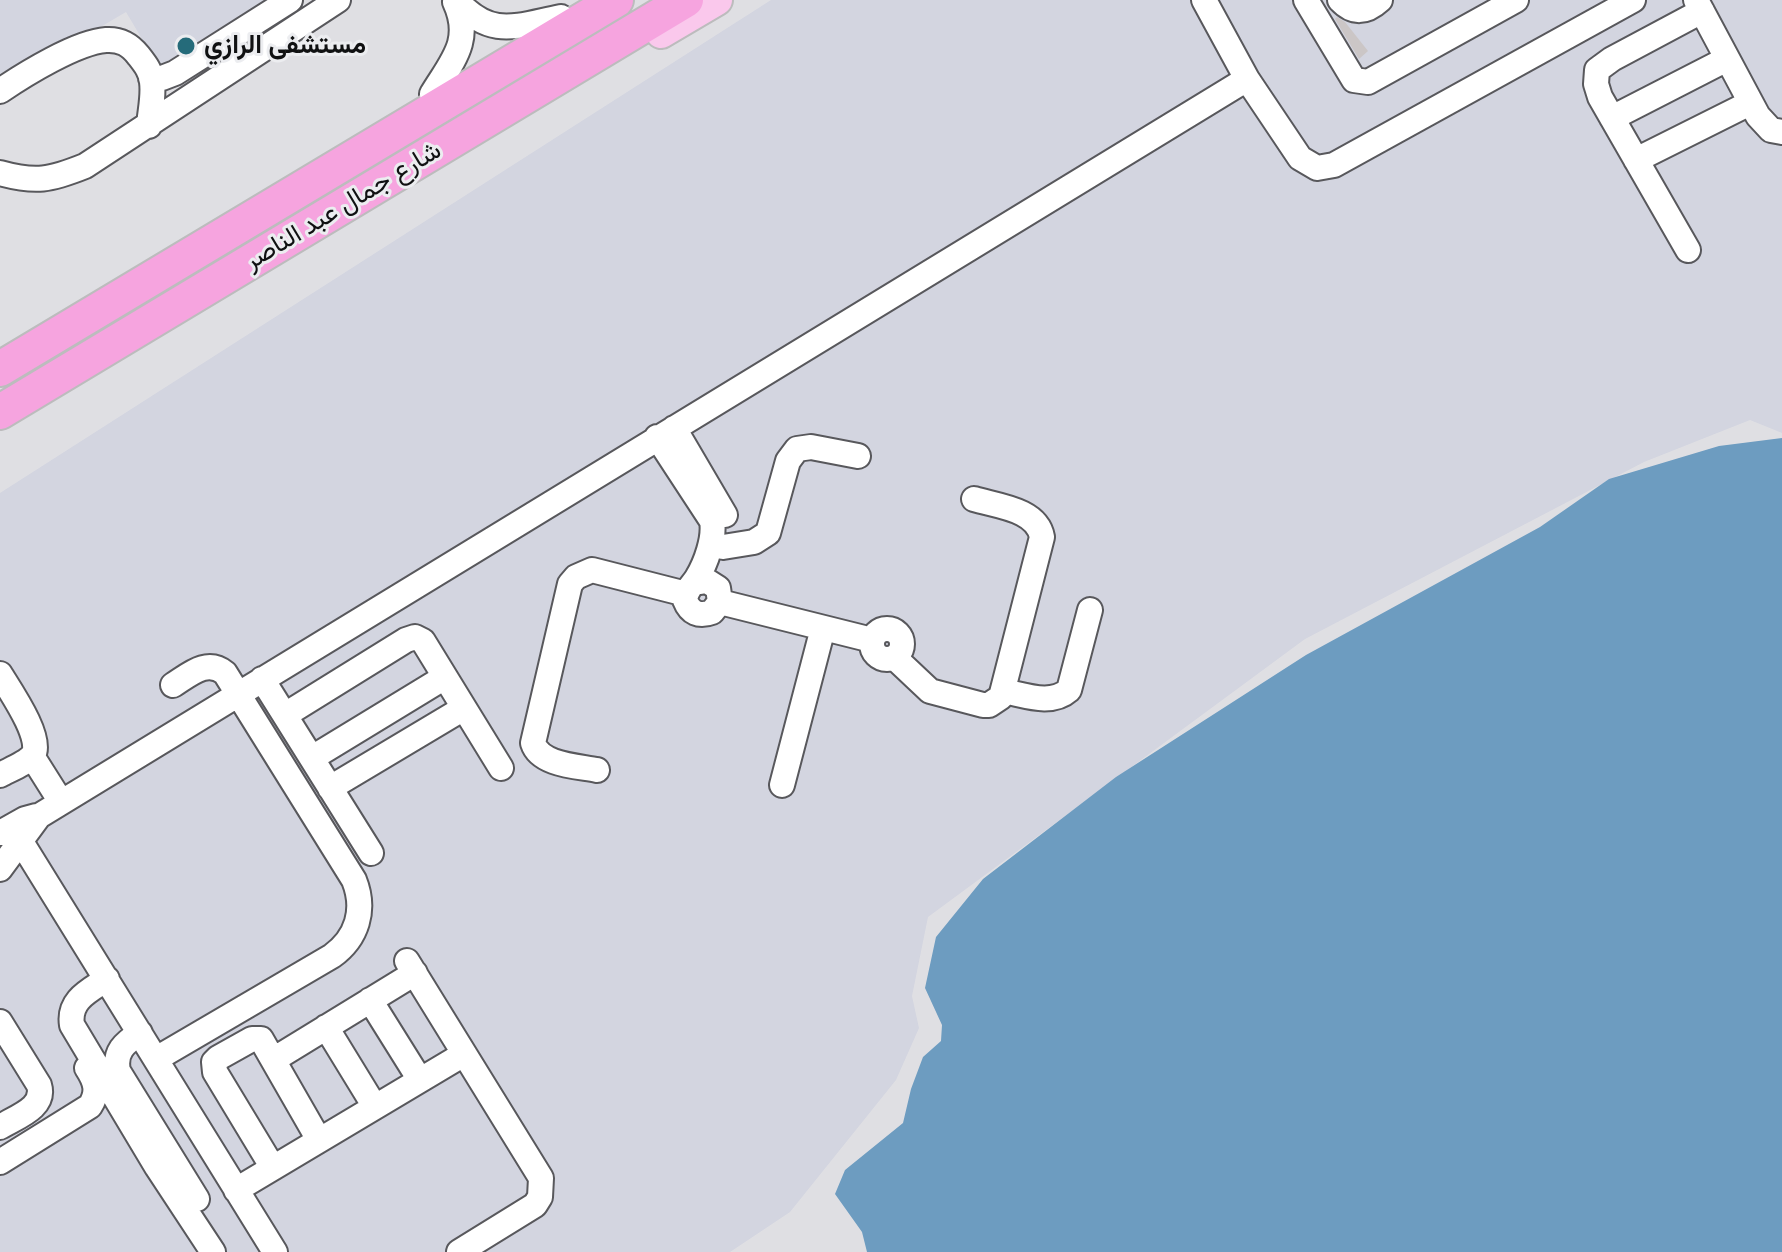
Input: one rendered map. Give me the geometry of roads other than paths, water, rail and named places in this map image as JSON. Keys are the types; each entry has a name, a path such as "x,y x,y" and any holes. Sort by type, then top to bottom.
{"highway":[{"name":"شارع جمال عبد الناصر","path":"0,369 616,0"},
{"name":"شارع جمال عبد الناصر","path":"0,412 686,0"}],"main road":[{"path":"0,354 589,0"},
{"path":"0,428 717,0"}],"street":[{"path":"151,78 175,73 290,0"},
{"path":"0,173 31,179 54,179 85,166 338,0"},
{"path":"455,0 471,17 488,25 513,26 561,17"},
{"path":"432,94 463,35 462,18 455,0"},
{"path":"1306,0 1354,80 1368,82 1516,0"},
{"path":"1340,0 1349,9 1357,11 1374,6 1380,0"},
{"path":"1214,3 1247,79 1300,158 1317,168 1334,165 1633,0"},
{"path":"1688,250 1600,97 1596,84 1597,70 1699,6 1750,103 1771,130 1782,132"},
{"path":"0,91 30,71 82,47 105,40 121,41 131,46 148,67 152,98 149,126"},
{"path":"1612,118 1727,59"},
{"path":"0,869 10,836 25,819 39,816 1247,79"},
{"path":"1636,160 1750,103"},
{"path":"666,432 722,506 727,527 719,595"},
{"path":"666,432 712,521 713,532 704,562 690,588"},
{"path":"723,547 754,542 768,533 788,461 797,449 811,447 858,456"},
{"path":"597,770 546,758 535,750 533,743 570,584 583,572 592,570 690,588 707,581 719,595 872,640 880,631 891,629 901,637 902,649 895,658 922,686 939,694 989,705 1001,697 1042,537 1040,528 1027,515 974,499"},
{"path":"1003,691 1055,699 1069,690 1090,610"},
{"path":"782,785 823,628"},
{"path":"291,711 410,637 423,641 501,768"},
{"path":"156,1059 332,956 348,942 358,923 360,901 354,880 225,673 213,666 200,669 173,685"},
{"path":"0,674 33,733 35,748 32,756 0,775"},
{"path":"269,675 291,711 312,758 371,853"},
{"path":"312,758 445,677"},
{"path":"330,788 464,708"},
{"path":"32,756 61,802"},
{"path":"10,836 104,974 275,1252"},
{"path":"273,1060 370,1000 411,967 541,1178 540,1197 528,1211 459,1252"},
{"path":"0,1162 84,1111 94,1100 96,1085 93,1077 67,1035 61,1016 67,997 104,974"},
{"path":"104,974 76,1002 72,1025 157,1167 213,1252"},
{"path":"370,1000 420,1080"},
{"path":"0,1022 39,1085 41,1095 36,1105 0,1127"},
{"path":"326,1027 375,1107"},
{"path":"140,1033 121,1048 117,1055 118,1071 197,1199"},
{"path":"273,1168 213,1067 218,1058 256,1038 261,1039 319,1140"},
{"path":"236,1190 464,1054"}],"water":[{"path":"1782,438 1782,1252 867,1252 862,1232 835,1194 845,1170 903,1123 923,1057 941,1041 942,1025 925,988 936,937 983,879 1116,777 1306,655 1540,527 1609,479 1719,446"}],"place":[{"name":"مستشفى الرازي","path":"186,46"}]}
